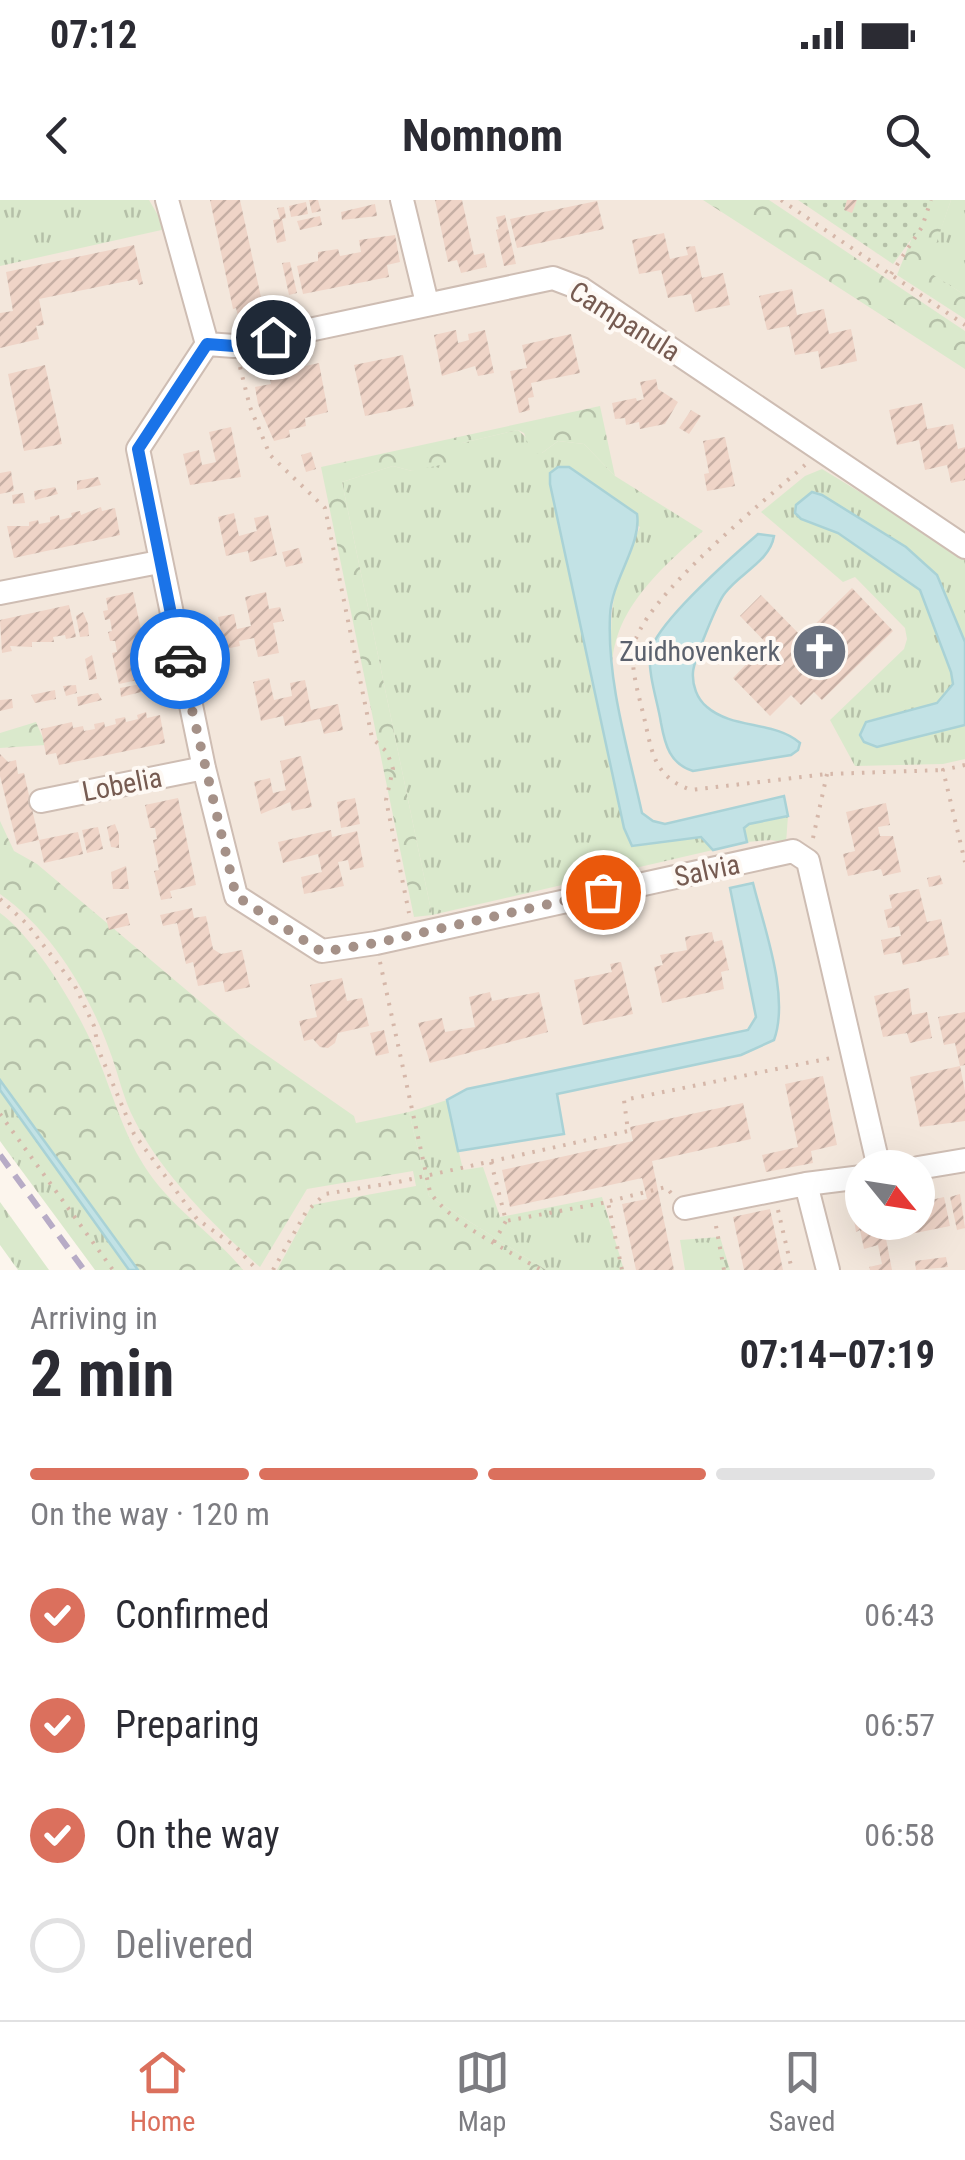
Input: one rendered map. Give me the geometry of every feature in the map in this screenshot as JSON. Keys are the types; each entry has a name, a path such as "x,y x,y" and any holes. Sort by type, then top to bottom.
{"street":[{"path":"166,200 176,222 207,344"},
{"path":"402,200 427,303"},
{"name":"Campanula","path":"207,344 234,346 554,278 582,288 965,547"},
{"name":"Salvia","path":"207,344 138,449 204,768 236,896 322,952 793,852 808,861"},
{"path":"0,594 159,562"},
{"name":"Lobelia","path":"41,800 204,768"},
{"path":"808,861 875,1150"},
{"path":"935,1165 965,1160"},
{"path":"684,1208 845,1179"},
{"path":"806,1184 828,1270"}],"path":[{"path":"780,200 965,325"},
{"path":"890,276 922,228 932,200"},
{"path":"234,346 250,407 270,455 325,508 372,738 386,752 393,769 386,800 413,932"},
{"path":"821,451 664,595 644,622 633,647 634,670 652,756 671,782 692,790 827,774 943,770 965,765"},
{"path":"943,770 965,862"},
{"path":"808,861 827,774"},
{"path":"0,899 26,924 74,986 94,1026 99,1051 134,1134 196,1219 236,1247 256,1270"},
{"path":"376,943 424,1176 436,1202 540,1270"},
{"path":"273,1270 306,1212 325,1194 628,1131 624,1100 851,1054"},
{"path":"0,1114 113,1270"},
{"path":"491,1162 506,1221 494,1242"},
{"path":"506,1221 666,1187 684,1208"},
{"path":"773,1190 792,1270"},
{"path":"608,1202 622,1270"},
{"path":"712,1202 724,1270"}],"shaded area":[{"path":"0,200 965,200 965,1270 138,1270 0,1080"}],"green space":[{"path":"0,200 149,200 166,229 0,266"},
{"path":"703,200 769,200 965,331 965,369"},
{"path":"798,200 929,200 919,229 893,264"},
{"path":"927,200 951,200 927,271 965,295 965,319 897,275"},
{"path":"951,200 965,200 965,295 926,271"},
{"path":"600,406 615,476 584,444 558,441 542,453 532,454 524,433 518,430 462,443 450,463 412,471 393,466 342,482 432,915 414,917 321,467"},
{"path":"518,430 542,453 558,441 584,444 615,476 703,531 657,575 631,608 621,626 612,667 615,595 640,527 550,473 628,838 633,846 701,837 713,850 432,915 342,482 393,466 412,471 462,443"},
{"path":"822,469 965,556 965,642 937,575 906,547 801,519 838,533 920,590 951,672 953,684 937,703 866,721 877,747 965,725 965,759 943,764 855,766 830,720 904,649 907,639 905,628 855,577 843,582 761,512 805,476"},
{"path":"36,722 46,745 0,748 0,733"},
{"path":"788,816 786,843 747,842 744,828 749,824"},
{"path":"0,821 14,851 37,864 248,1042 354,1116 356,1123 409,1112 429,1196 546,1270 277,1270 312,1205 416,1186 413,1171 307,1189 260,1267 208,1218 146,1141 79,984 36,925 0,894"},
{"path":"0,913 43,959 69,1001 91,1041 123,1125 153,1179 243,1270 138,1270 4,1086 0,1080"},
{"path":"0,1091 129,1270 95,1270 5,1148 0,1141"},
{"path":"447,1100 463,1170 483,1167 500,1217 602,1197 624,1270 546,1270 429,1196 409,1112"},
{"path":"0,1202 49,1270 18,1270 0,1245"},
{"path":"720,1237 730,1270 685,1270 680,1240"}],"water":[{"path":"558,467 569,467 637,514 635,538 612,603 610,641 620,715 642,813 665,824 784,796 788,816 749,824 744,828 747,842 713,850 701,837 632,846 624,828 550,484 550,473"},
{"path":"812,492 906,547 937,575 965,642 965,725 877,747 864,742 860,735 866,722 937,703 953,684 951,672 920,590 838,533 795,513 796,505"},
{"path":"758,534 774,536 771,545 721,599 697,656 693,682 700,700 717,714 778,731 800,743 791,755 693,771 679,764 667,746 650,654 664,626 679,609"},
{"path":"753,883 777,983 778,1022 774,1040 741,1055 557,1094 564,1134 458,1151 447,1100 467,1089 748,1030 756,1017 730,888"},
{"path":"0,1080 138,1270 129,1270 0,1090"}],"building":[{"path":"210,200 240,200 262,302 252,304 254,312 238,316 236,308 233,309"},
{"path":"309,200 318,200 321,211 312,213"},
{"path":"435,200 462,200 474,255 484,253 487,267 461,273 457,260 448,262"},
{"path":"847,200 857,200 852,213 844,210"},
{"path":"597,201 604,229 517,248 510,219"},
{"path":"306,202 308,214 291,217 289,206"},
{"path":"375,204 377,216 342,220 341,212"},
{"path":"284,207 286,241 277,243 273,220 280,219 277,208"},
{"path":"505,215 516,264 504,266 496,217"},
{"path":"320,216 322,225 300,230 297,221"},
{"path":"664,233 670,259 688,255 686,247 695,246 702,278 723,273 730,305 695,312 691,294 668,298 661,270 639,274 632,240"},
{"path":"395,235 400,262 387,265 389,277 303,294 297,266 318,261 318,252 338,249 340,256 361,252 359,240"},
{"path":"134,245 143,284 139,285 137,279 39,299 44,325 36,326 39,339 0,348 0,313 13,311 6,272"},
{"path":"290,262 297,293 289,295 282,263"},
{"path":"792,289 797,315 824,309 829,334 851,329 857,361 821,369 818,351 795,355 789,326 767,330 759,296"},
{"path":"456,330 458,343 469,340 468,334 485,330 494,373 478,376 475,366 442,376 434,335"},
{"path":"571,334 580,373 531,383 534,397 528,398 530,410 519,413 510,371 527,368 522,345"},
{"path":"403,355 414,406 365,416 354,365"},
{"path":"319,363 328,412 305,418 306,426 289,430 290,437 274,441 255,387 271,384 269,374"},
{"path":"45,365 62,444 24,451 8,374"},
{"path":"656,379 658,389 678,402 665,424 640,429 639,422 626,425 625,418 615,419 612,403 644,399 640,382"},
{"path":"922,403 927,429 953,424 958,449 965,447 965,480 951,483 947,465 925,470 919,440 897,445 889,410"},
{"path":"691,410 701,416 689,434 679,428"},
{"path":"231,427 241,477 190,485 183,454 199,450 202,465 216,462 209,432"},
{"path":"725,437 735,486 707,491 704,474 709,473 703,441"},
{"path":"311,452 316,469 306,472 301,455"},
{"path":"11,471 14,491 0,494 0,473"},
{"path":"98,477 101,485 77,490 77,481"},
{"path":"55,487 58,494 35,500 34,491"},
{"path":"23,493 25,503 13,504 12,495"},
{"path":"101,507 102,511 115,508 120,535 14,558 7,526 29,526 29,522 38,520 39,524 50,522 50,517 59,515 60,520 72,517 71,513 80,511 81,515"},
{"path":"234,513 239,536 257,531 254,518 268,515 277,555 250,562 248,551 226,556 218,517"},
{"path":"299,548 303,563 286,567 282,552"},
{"name":"Zuidhovenkerk","path":"852,588 893,631 822,700 814,692 801,705 791,695 770,716 733,678 769,646 740,616 761,595 802,637"},
{"path":"133,592 151,677 119,684 112,653 117,652 115,641 110,641 110,619 105,620 103,611 108,610 106,598"},
{"path":"266,592 269,609 280,607 284,621 273,623 279,653 258,657 254,638 225,649 218,617 234,614 237,629 251,626 245,597"},
{"path":"69,605 76,637 53,637 54,642 32,642 32,647 10,646 12,651 2,653 0,620"},
{"path":"83,612 89,636 80,637 76,616"},
{"path":"92,655 97,679 89,680 85,659"},
{"path":"269,678 274,700 292,696 290,683 305,680 311,710 338,704 343,730 324,734 320,719 285,726 283,716 261,721 253,682"},
{"path":"141,684 145,691 121,697 120,688"},
{"path":"76,685 77,693 66,696 63,686"},
{"path":"55,690 56,699 35,703 31,695"},
{"path":"98,693 102,700 78,706 77,697"},
{"path":"12,699 13,708 0,711 0,700"},
{"path":"146,712 147,718 160,715 165,743 59,765 56,753 46,755 41,729 72,722 73,728 83,726 84,731 95,729 94,724 116,724 115,719 138,719 137,715"},
{"path":"0,754 8,762 16,760 18,774 24,773 39,840 17,845 0,776"},
{"path":"301,756 312,807 292,811 290,802 261,814 254,782 270,778 273,793 286,790 280,761"},
{"path":"178,798 196,885 170,891 172,898 161,900 154,871 159,870 153,840 157,839 145,805"},
{"path":"355,798 360,824 341,828 337,802"},
{"path":"886,803 890,825 878,827 880,836 893,836 901,872 883,876 881,869 848,876 843,854 855,851 846,812"},
{"path":"115,824 119,848 111,847 107,827"},
{"path":"98,827 103,849 87,853 82,830"},
{"path":"331,830 332,837 357,831 364,867 350,870 348,860 338,862 344,886 304,894 301,877 322,872 318,854 283,863 278,842"},
{"path":"78,832 83,854 44,863 39,840"},
{"path":"126,866 129,889 113,889 111,872"},
{"path":"940,875 943,884 929,887 927,878"},
{"path":"919,889 927,922 941,919 949,955 903,965 900,952 884,955 881,940 901,936 899,926 888,928 884,910 892,908 889,895"},
{"path":"192,908 194,918 206,916 213,949 221,954 242,950 250,987 225,992 223,981 198,986 193,962 186,964 177,923 163,926 160,915"},
{"path":"127,913 130,925 109,930 106,918"},
{"path":"712,932 714,942 722,940 729,970 721,972 724,989 662,1003 654,967 663,965 660,955 687,950 685,937"},
{"path":"621,962 633,1014 583,1025 574,980 612,972 610,964"},
{"path":"342,978 347,1001 362,998 369,1026 338,1033 335,1043 328,1048 320,1047 313,1039 304,1041 299,1021 317,1017 310,985"},
{"path":"909,988 912,1015 927,1012 932,1038 910,1043 907,1033 883,1037 874,996"},
{"path":"490,992 492,1001 539,992 548,1032 430,1063 418,1023 442,1018 445,1032 475,1027 469,997"},
{"path":"965,1012 965,1065 960,1066 955,1043 944,1045 938,1017"},
{"path":"384,1030 389,1053 376,1056 370,1033"},
{"path":"960,1066 965,1121 920,1127 910,1077"},
{"path":"823,1076 837,1145 811,1151 813,1163 766,1172 762,1155 798,1147 785,1084"},
{"path":"743,1103 751,1139 652,1161 674,1270 636,1270 622,1204 647,1199 642,1178 510,1207 502,1170 633,1141 630,1127"},
{"path":"960,1194 965,1228 957,1230 950,1197"},
{"path":"944,1197 950,1226 935,1229 935,1199"},
{"path":"770,1209 783,1270 744,1270 733,1217"},
{"path":"862,1240 886,1240 892,1270 870,1270 869,1267 882,1264 878,1245 864,1249"},
{"path":"946,1257 948,1267 916,1270 915,1261"}],"railway":[{"path":"0,1155 84,1270"}],"way so far":[{"path":"180,659 236,896 322,952 603,892"}],"place":[{"name":"Zuidhovenkerk","path":"819,651"}],"route":[{"path":"180,659 138,449 207,344 234,346 273,337"}]}
